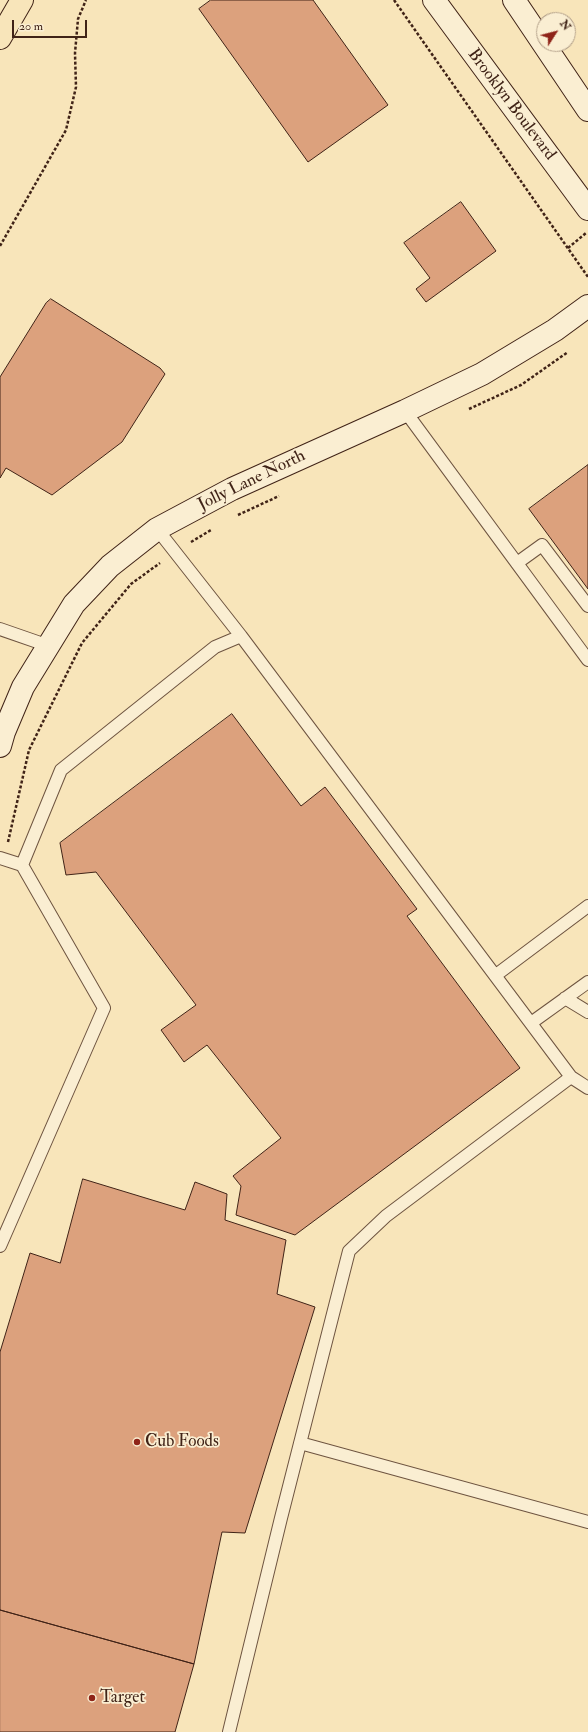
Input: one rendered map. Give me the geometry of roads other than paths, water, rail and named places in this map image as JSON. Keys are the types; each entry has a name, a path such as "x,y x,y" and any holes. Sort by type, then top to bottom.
{"highway":[{"path":"0,38 22,0"}],"street":[{"name":"Brooklyn Boulevard","path":"434,0 588,209"},
{"path":"514,0 588,110"},
{"name":"Jolly Lane North","path":"0,746 4,732 23,687 74,604 110,566 156,529 232,489 405,411 482,374 555,330 588,306"}],"lane":[{"path":"405,411 588,660"},
{"path":"156,529 241,636 571,1077 588,1088"},
{"path":"517,563 542,545 588,606"},
{"path":"0,629 49,646"},
{"path":"22,865 61,770 215,648 241,636"},
{"path":"0,1246 104,1008 22,865 2,859"},
{"path":"496,975 588,906"},
{"path":"531,1024 588,982"},
{"path":"565,998 588,1012"},
{"path":"229,1732 349,1251 386,1216 571,1077"},
{"path":"300,1443 588,1522"}],"place":[{"name":"Cub Foods","path":"137,1442"},
{"name":"Target","path":"92,1698"}]}
